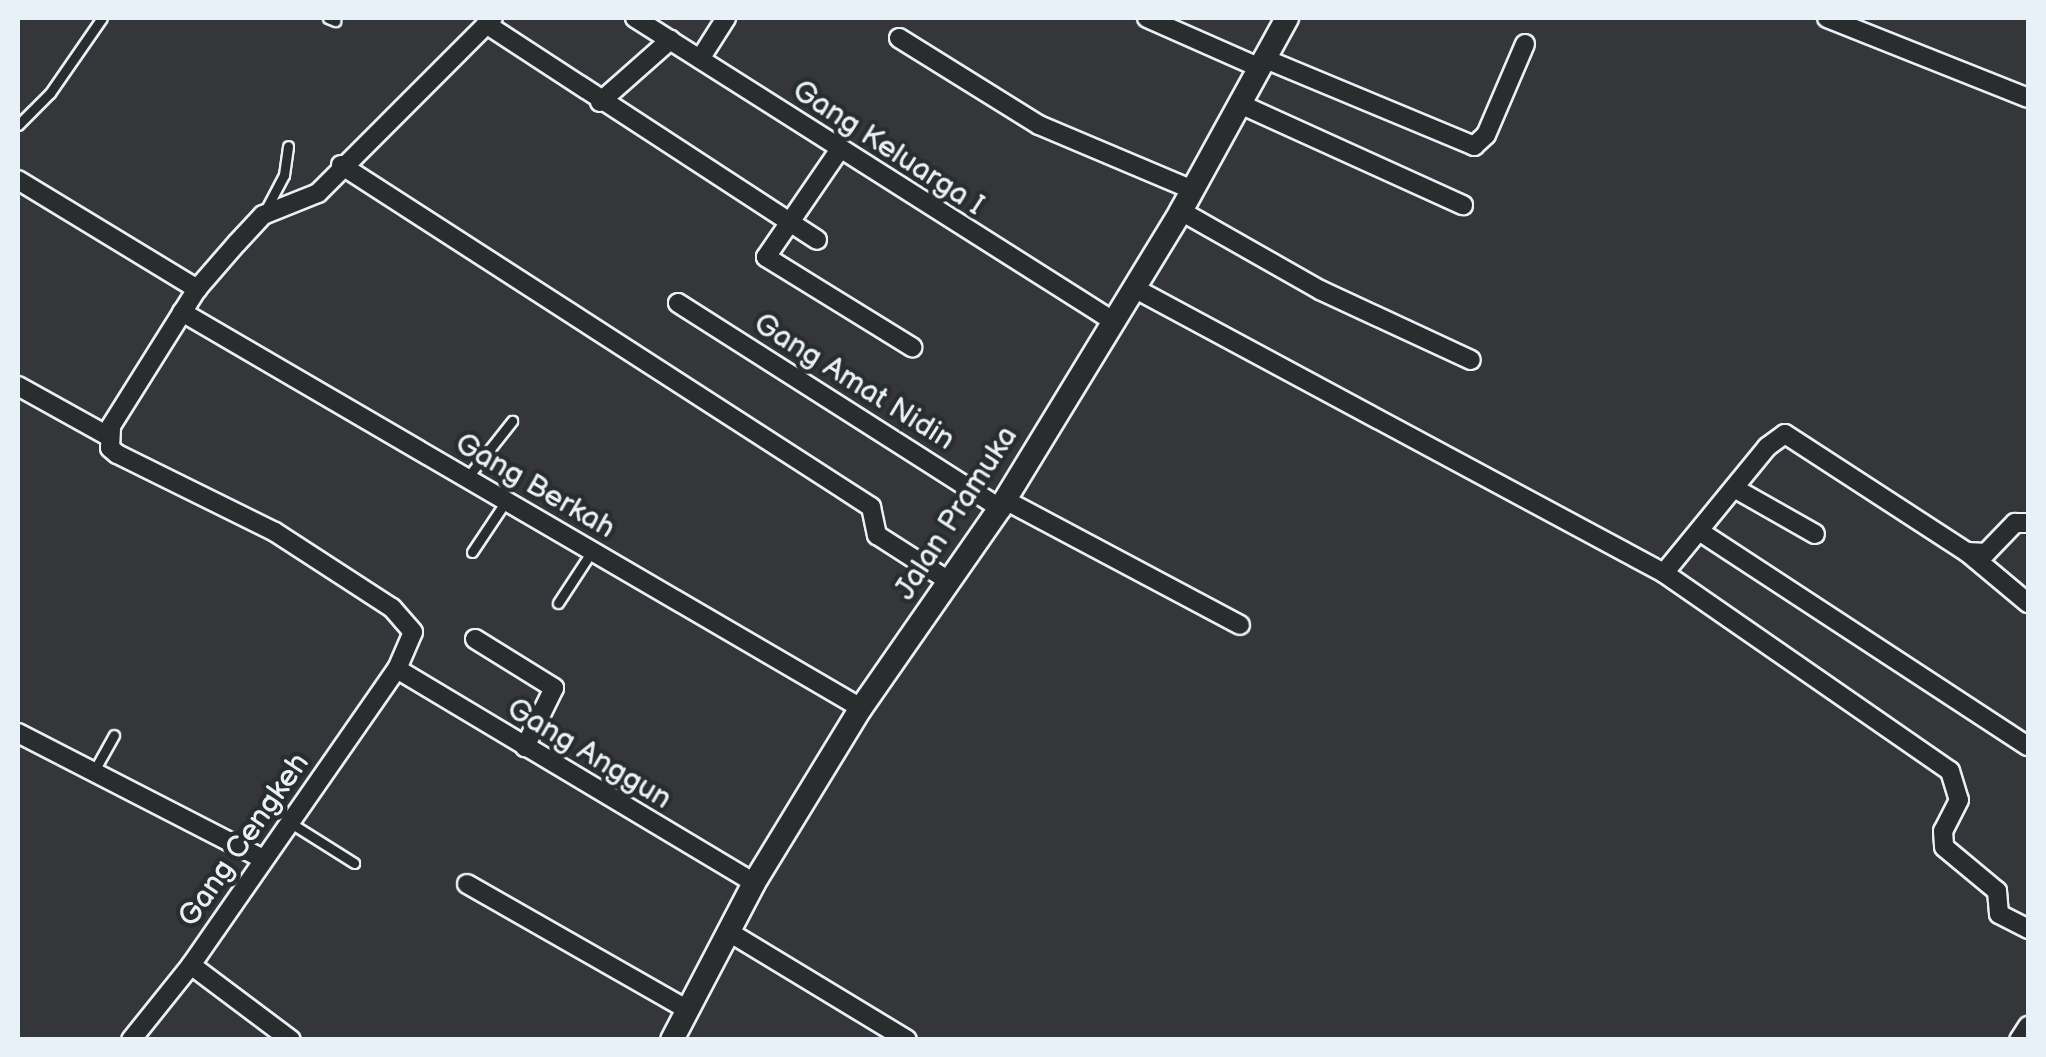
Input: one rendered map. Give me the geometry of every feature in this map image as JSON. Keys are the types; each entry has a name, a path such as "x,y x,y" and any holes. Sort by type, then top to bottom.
{"street":[{"name":"Gang Keluarga I","path":"635,18 1113,321"},
{"path":"700,58 726,18"},
{"path":"1147,18 1474,146 1486,136 1525,44"},
{"name":"Jalan Pramuka","path":"672,1040 754,883 861,708 1003,504 1193,190 1287,18"},
{"path":"1827,18 2028,98"},
{"path":"108,436 197,289 263,215 309,199 489,21 600,102 817,240"},
{"path":"899,38 1039,125 1193,190"},
{"path":"600,102 670,40"},
{"path":"1240,104 1464,205"},
{"path":"840,149 766,256 912,347"},
{"path":"340,165 871,507 877,535 949,581"},
{"path":"18,180 197,289"},
{"path":"1180,212 1320,290 1471,360"},
{"path":"1134,288 1664,574 1950,771 1959,800 1943,831 1944,847 1997,890 1999,914 2028,929"},
{"name":"Gang Amat Nidin","path":"678,303 1003,504 1240,625"},
{"name":"Gang Berkah","path":"182,312 861,708"},
{"path":"18,386 108,436 117,454 275,532 401,614 412,639 397,668"},
{"path":"1664,574 1776,438 1795,436 1967,552 2028,603"},
{"path":"1734,488 1815,534"},
{"path":"1967,552 1986,553 2015,523 2028,523"},
{"path":"1699,530 2028,746"},
{"path":"475,638 554,688 525,746"},
{"name":"Gang Anggun","path":"397,668 754,883"},
{"name":"Gang Cengkeh","path":"131,1040 191,964 397,668"},
{"path":"18,733 263,858"},
{"path":"467,884 688,1010"},
{"path":"729,932 906,1040"},
{"path":"191,964 291,1040"},
{"path":"2019,1040 2028,1026"}],"lane":[{"path":"18,125 50,93 102,18"},
{"path":"263,215 284,175 288,146"},
{"path":"467,478 512,421"},
{"path":"472,552 506,500"},
{"path":"558,603 592,551"},
{"path":"94,771 114,735"},
{"path":"289,822 354,863"}]}
